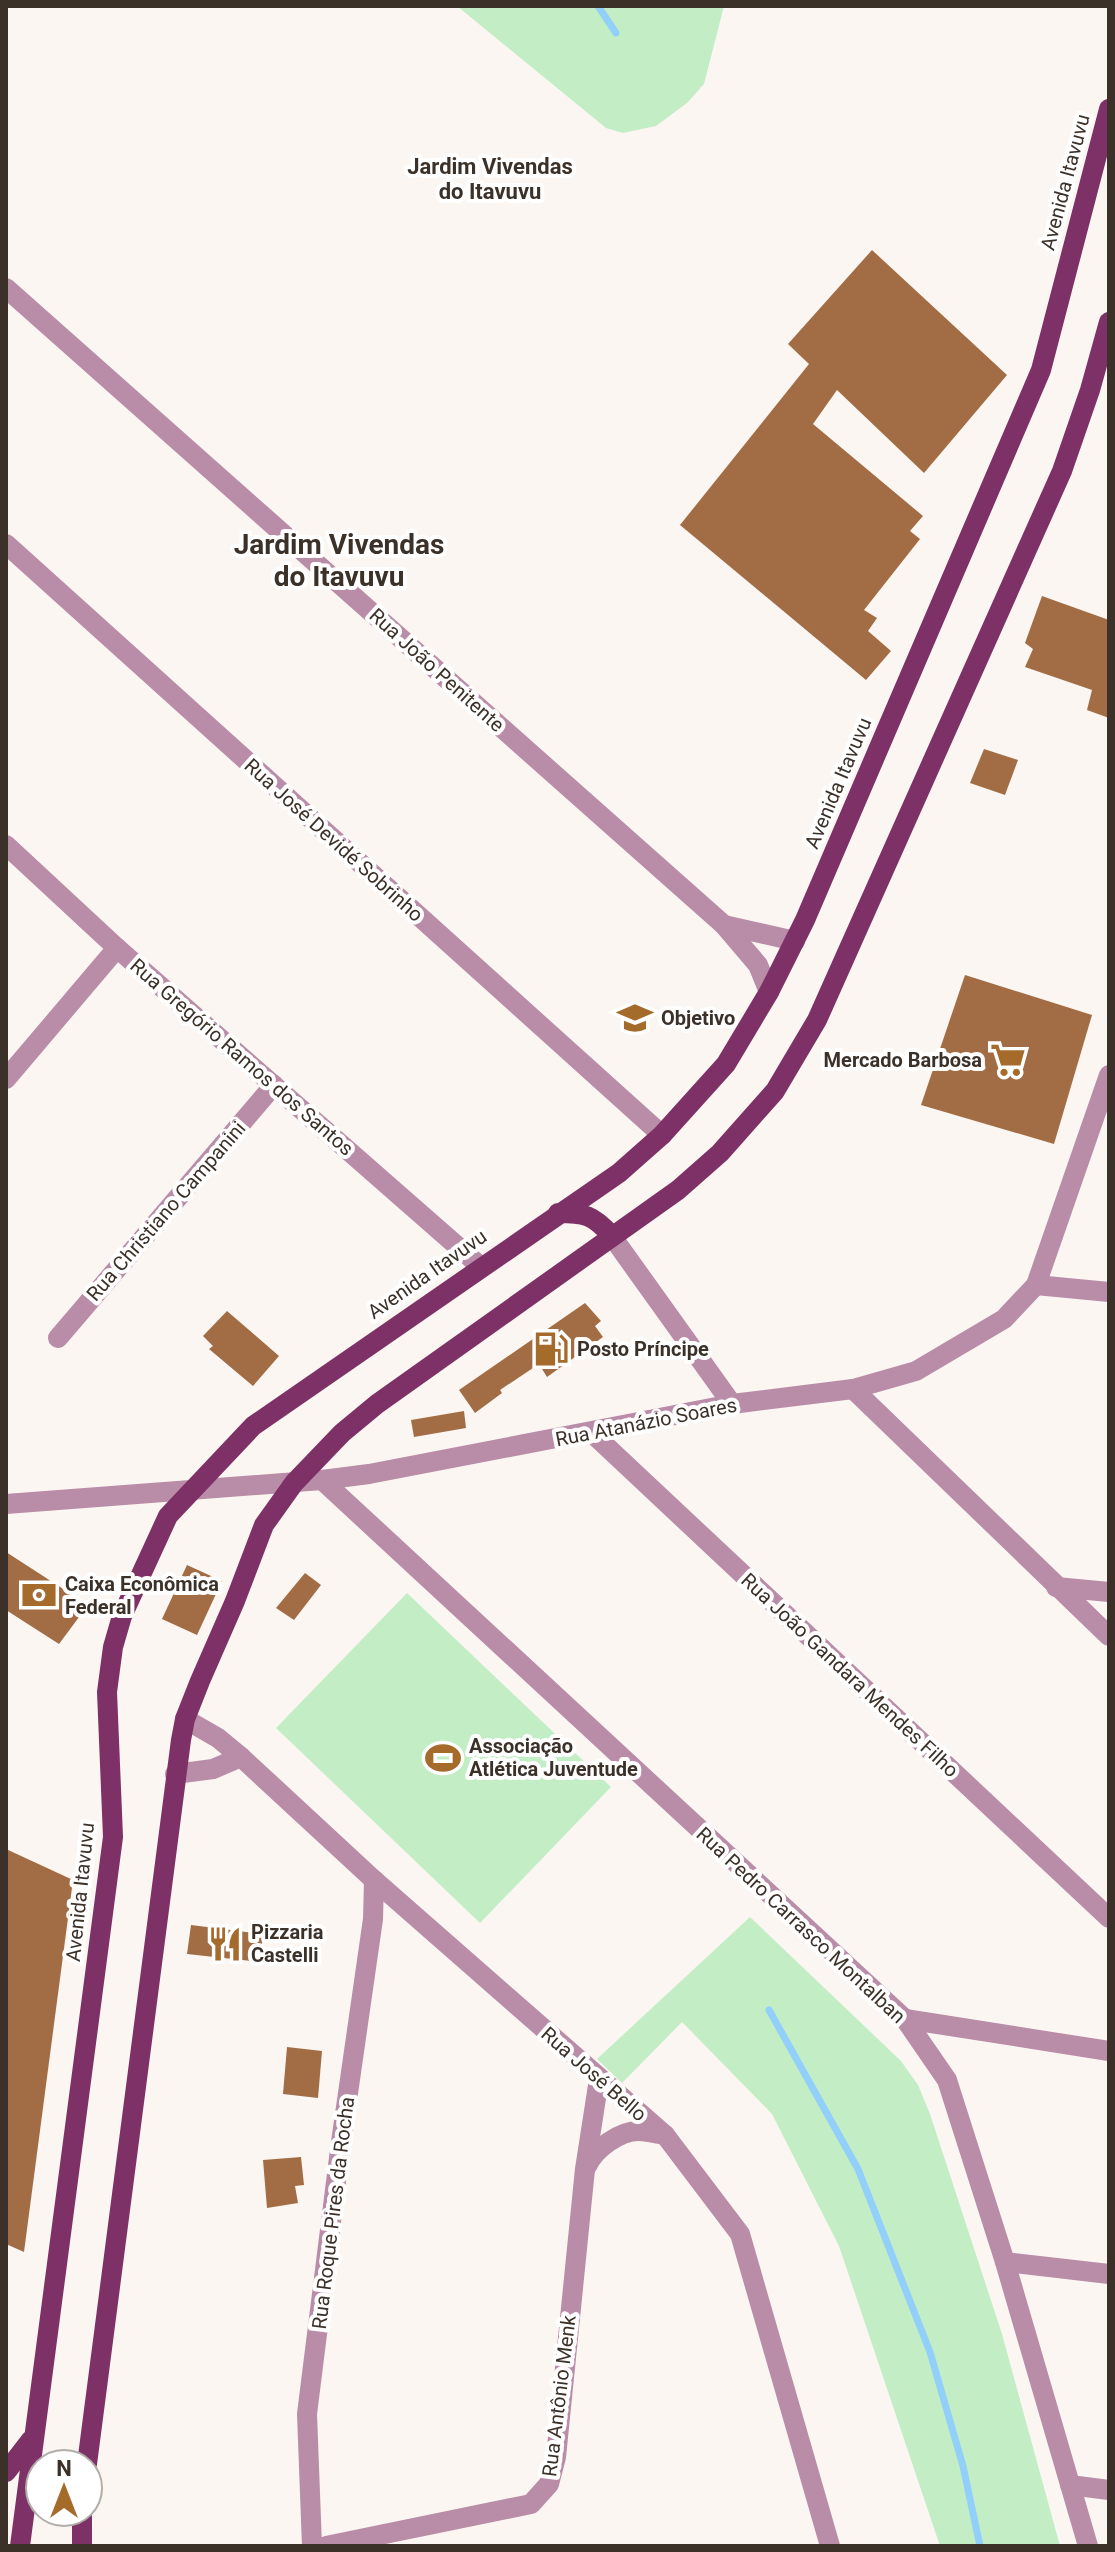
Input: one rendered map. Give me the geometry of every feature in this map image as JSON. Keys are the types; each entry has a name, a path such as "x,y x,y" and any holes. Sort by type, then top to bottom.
{"main road":[{"name":"Avenida Itavuvu","path":"20,2546 113,1837 107,1692 113,1647 122,1616 168,1516 253,1426 480,1266 619,1173 662,1135 726,1064 795,941 1041,370 1109,109"},
{"path":"89,2448 175,1774 185,1719 264,1525 294,1483 342,1433 377,1404 678,1190 720,1153 775,1091 817,1020 1062,471 1109,322"},
{"path":"558,1213 585,1214 600,1222 611,1235"},
{"path":"6,2472 33,2436"}],"street":[{"name":"Rua João Penitente","path":"6,288 724,925 758,965 769,992"},
{"name":"Rua José Devidé Sobrinho","path":"6,544 662,1135"},
{"name":"Rua Gregório Ramos dos Santos","path":"6,845 117,948 480,1266"},
{"name":"Rua João Penitente","path":"724,925 795,941"},
{"path":"6,1079 117,948"},
{"name":"Rua Atanázio Soares","path":"6,1504 322,1480 463,1457 732,1404 853,1389 916,1371 1004,1319 1036,1285 1108,1079"},
{"name":"Rua Christiano Campanini","path":"58,1338 274,1085"},
{"path":"611,1235 732,1404"},
{"path":"1036,1285 1109,1292"},
{"path":"853,1389 1109,1636"},
{"name":"Rua João Gandara Mendes Filho","path":"591,1432 1109,1918"},
{"name":"Rua Pedro Carrasco Montalban","path":"322,1480 905,2019 947,2080 1005,2262 1088,2546"},
{"path":"1056,1587 1109,1592"},
{"name":"Rua José Bello","path":"185,1719 218,1738 241,1757 374,1880 665,2135 740,2234 830,2546"},
{"path":"175,1774 213,1769 241,1757"},
{"name":"Rua Roque Pires da Rocha","path":"312,2546 307,2414 373,1919 374,1880"},
{"path":"905,2019 1107,2049"},
{"name":"Rua Antônio Menk","path":"326,2546 531,2504 549,2484 556,2457 585,2169 599,2079"},
{"path":"585,2169 592,2154 611,2140 636,2131 665,2135"},
{"path":"1005,2262 1109,2274"},
{"path":"1070,2485 1109,2490"}],"green space":[{"path":"457,6 724,6 704,84 687,103 656,126 623,133 606,128"},
{"name":"Associação Atlética Juventude","path":"407,1593 611,1787 480,1923 276,1728"},
{"path":"750,1917 901,2061 918,2085 1002,2334 1060,2546 940,2546 839,2246 772,2114 682,2022 622,2083 597,2059"}],"building":[{"path":"872,250 1007,375 924,473 837,390 813,424 923,516 910,531 920,539 864,610 877,618 868,631 891,651 866,680 680,525 809,364 788,344"},
{"path":"1042,596 1109,620 1109,718 1087,710 1092,690 1025,667 1033,649 1025,643"},
{"path":"984,749 1018,760 1005,795 970,783"},
{"name":"Mercado Barbosa","path":"965,975 1092,1015 1054,1144 921,1105"},
{"name":"Posto Príncipe","path":"585,1303 601,1321 595,1326 603,1337 547,1377 539,1364 500,1390 502,1393 475,1413 459,1390"},
{"path":"227,1311 279,1356 253,1386 209,1349 213,1346 203,1336"},
{"path":"464,1411 466,1428 414,1437 411,1420"},
{"name":"Caixa Econômica Federal","path":"6,1552 88,1605 59,1644 6,1610"},
{"path":"187,1565 222,1581 197,1635 162,1619"},
{"path":"305,1573 321,1585 294,1620 276,1608"},
{"path":"6,1849 73,1880 24,2252 6,2244"},
{"name":"Pizzaria Castelli","path":"191,1925 263,1934 260,1962 187,1954"},
{"path":"287,2047 322,2051 318,2098 283,2094"},
{"path":"301,2157 304,2185 295,2186 298,2203 267,2208 263,2160"}],"waterway":[{"path":"598,6 616,33"},
{"path":"769,2010 858,2169 930,2352 963,2466 980,2546"}],"place":[{"name":"Objetivo","path":"635,1018"},
{"name":"Mercado Barbosa","path":"1008,1060"},
{"name":"Posto Príncipe","path":"551,1349"},
{"name":"Caixa Econômica Federal","path":"39,1595"},
{"name":"Associação Atlética Juventude","path":"443,1758"},
{"name":"Pizzaria Castelli","path":"225,1944"}],"district":[{"name":"Jardim Vivendas do Itavuvu","path":"490,178"},
{"name":"Jardim Vivendas do Itavuvu","path":"339,560"}]}
